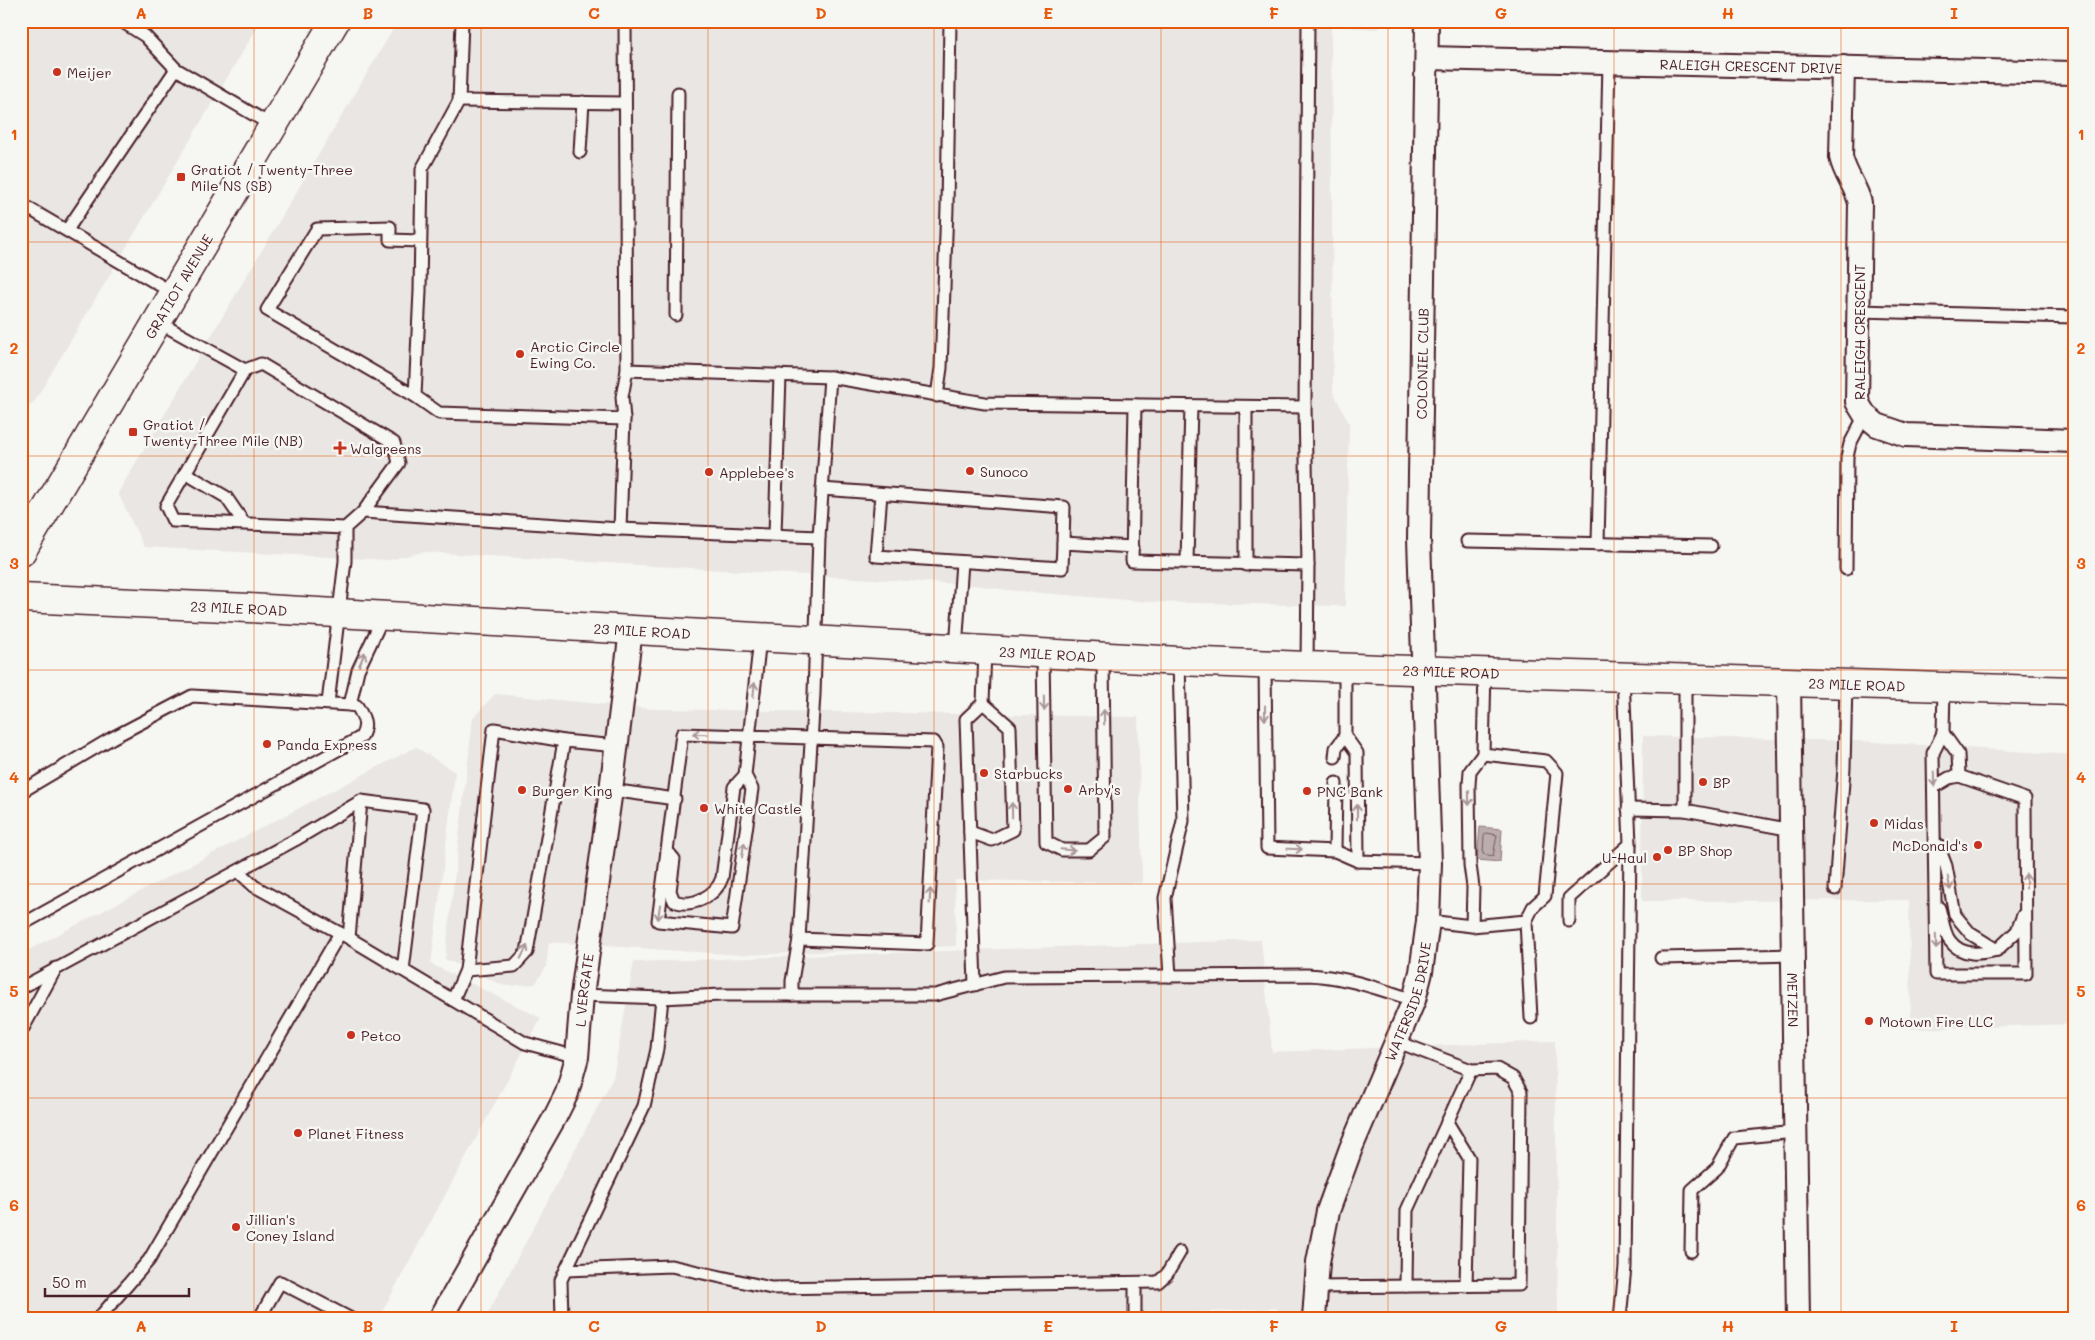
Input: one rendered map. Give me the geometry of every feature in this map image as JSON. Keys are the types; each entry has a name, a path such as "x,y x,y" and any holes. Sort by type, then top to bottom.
{"main road":[{"name":"GRATIOT AVENUE","path":"21,552 335,21"},
{"name":"23 MILE ROAD","path":"21,598 1179,661 2074,692"}],"street":[{"name":"COLONIEL CLUB","path":"1424,670 1419,539 1427,21"},
{"name":"RALEIGH CRESCENT DRIVE","path":"1427,58 2074,73"},
{"name":"RALEIGH CRESCENT","path":"1842,67 1841,158 1844,172 1857,189 1860,203 1857,402 1865,415 1877,425 1906,435 2074,441"},
{"name":"L VERGATE","path":"440,1319 567,1093 577,1057 582,995 612,790 632,630"},
{"name":"WATERSIDE DRIVE","path":"1314,1319 1315,1287 1321,1239 1337,1184 1398,1042 1414,1000 1421,972 1428,921 1430,863 1424,670"},
{"name":"METZEN","path":"1789,682 1798,1319"}],"lane":[{"path":"121,21 145,36 176,68 273,126"},
{"path":"415,396 420,291 422,169 459,101 462,21"},
{"path":"620,529 624,419 622,397 626,370 625,21"},
{"path":"937,396 941,368 947,208 950,21"},
{"path":"1307,665 1308,565 1305,407 1308,21"},
{"path":"1598,544 1609,62"},
{"path":"67,230 176,68"},
{"path":"676,315 678,93"},
{"path":"459,101 625,103"},
{"path":"580,152 583,102"},
{"path":"21,204 175,294"},
{"path":"420,241 390,240 390,227 317,229 267,310 415,396 439,413 624,419"},
{"path":"1858,311 2074,316"},
{"path":"158,322 245,370"},
{"path":"261,364 394,443 399,463 363,512 345,528 173,521 166,506 245,370 261,364"},
{"path":"626,370 830,377 984,403 1305,407"},
{"path":"775,535 780,375"},
{"path":"792,995 792,981 799,939 812,738 819,537 830,377"},
{"path":"1136,405 1132,561 1308,565"},
{"path":"1187,562 1191,406"},
{"path":"1246,407 1246,565"},
{"path":"1846,569 1847,457 1850,444 1865,415"},
{"path":"185,473 226,497 244,524"},
{"path":"822,489 1064,507 1062,568 876,556 881,494"},
{"path":"363,512 620,529 819,537"},
{"path":"328,702 345,561 345,528"},
{"path":"1467,541 1711,546"},
{"path":"1063,543 1133,547"},
{"path":"956,649 962,562"},
{"path":"350,705 360,663 383,617"},
{"path":"667,851 674,859 670,891 674,901 681,904 689,903 713,893 719,886 722,878 734,787 744,776 760,638"},
{"path":"975,985 966,719 983,703 985,651"},
{"path":"1043,654 1046,842 1062,850 1089,850 1105,837 1104,657"},
{"path":"1170,976 1165,898 1183,821 1179,661"},
{"path":"1264,664 1267,848 1335,851 1358,861 1430,863"},
{"path":"1345,667 1345,736 1357,753 1358,861"},
{"path":"1472,926 1473,887 1470,865 1469,785 1470,771 1483,754 1485,671"},
{"path":"1620,1319 1625,1267 1630,844 1623,676"},
{"path":"1685,678 1685,810"},
{"path":"1835,889 1844,768 1846,683"},
{"path":"1934,787 1949,778 1959,776 2025,799 2026,974 1936,974 1933,753 1943,733 1944,688"},
{"path":"21,792 112,738 192,696 328,702 357,706 365,719 365,730 361,737 21,925"},
{"path":"970,832 992,840 1013,830 1010,727 983,703"},
{"path":"453,1000 466,970 494,729 564,741 617,746"},
{"path":"1943,733 1958,754 1959,776"},
{"path":"744,776 752,789 732,928 658,921 682,734 934,742 937,747 927,944 799,939"},
{"path":"1336,757 1336,748 1345,736"},
{"path":"466,970 514,966 527,952 564,741"},
{"path":"1483,754 1546,761 1557,773 1545,896 1533,907 1526,921 1531,1018"},
{"path":"1335,851 1336,783"},
{"path":"612,790 675,799"},
{"path":"98,1319 149,1260 344,936 361,801"},
{"path":"21,988 295,840 361,801 423,809 403,970"},
{"path":"1628,809 1685,810 1792,830"},
{"path":"1935,836 1946,866 1955,915 1971,934 1998,950"},
{"path":"1569,921 1569,898 1630,844"},
{"path":"238,871 254,886 403,970 525,1043 577,1057"},
{"path":"1935,896 1950,941 1966,953 1984,954 1998,950 2017,931 2026,907"},
{"path":"1428,921 1472,926 1526,921"},
{"path":"1661,958 1793,954"},
{"path":"21,1032 56,968"},
{"path":"582,995 662,998 721,995 935,995 1004,977 1326,975 1414,1000"},
{"path":"562,1319 561,1280 644,1106 657,1049 662,998"},
{"path":"1315,1287 1519,1285 1521,1092 1513,1078 1497,1069 1471,1070 1398,1042"},
{"path":"1406,1286 1407,1210 1471,1070"},
{"path":"1447,1122 1469,1158 1466,1286"},
{"path":"1691,1251 1692,1190 1716,1168 1734,1138 1796,1132"},
{"path":"566,1270 671,1266 771,1288 1134,1283 1158,1282 1167,1274 1180,1252"},
{"path":"259,1319 280,1282 351,1319"},
{"path":"1134,1283 1135,1319"}],"shaded area":[{"path":"21,21 261,21 34,402 21,412"},
{"path":"398,21 1379,21 1379,29 1331,26 1333,392 1349,423 1345,606 1151,602 1008,590 975,585 423,552 388,560 144,547 118,493"},
{"path":"495,694 653,709 1138,717 1142,883 955,880 956,946 742,955 549,942 546,967 535,984 505,986 445,959 473,718"},
{"path":"1643,736 1858,741 2074,755 2074,1024 1911,1029 1909,900 1642,901"},
{"path":"416,747 455,772 431,964 541,1018 378,1319 21,1319 21,954"},
{"path":"1261,940 1272,1052 1555,1041 1558,1319 1278,1319 1277,1308 1169,1314 1169,1319 485,1319 613,1078 634,962"}],"water":[{"path":"1480,827 1502,829 1500,862 1477,860"},
{"path":"1202,1315 1238,1315 1246,1319 1196,1319"}],"place":[{"name":"Meijer","path":"57,72"},
{"name":"Gratiot / Twenty-Three Mile NS (SB)","path":"181,177"},
{"name":"Arctic Circle Ewing Co.","path":"520,354"},
{"name":"Gratiot / Twenty-Three Mile (NB)","path":"133,432"},
{"name":"Walgreens","path":"340,448"},
{"name":"Sunoco","path":"970,471"},
{"name":"Applebee's","path":"709,472"},
{"name":"Panda Express","path":"267,744"},
{"name":"Starbucks","path":"984,773"},
{"name":"BP","path":"1703,782"},
{"name":"Arby's","path":"1068,789"},
{"name":"Burger King","path":"522,790"},
{"name":"PNC Bank","path":"1307,791"},
{"name":"White Castle","path":"704,808"},
{"name":"Midas","path":"1874,823"},
{"name":"McDonald's","path":"1978,845"},
{"name":"BP Shop","path":"1668,850"},
{"name":"U-Haul","path":"1657,857"},
{"name":"Motown Fire LLC","path":"1869,1021"},
{"name":"Petco","path":"351,1035"},
{"name":"Planet Fitness","path":"298,1133"},
{"name":"Jillian's Coney Island","path":"236,1227"}]}
